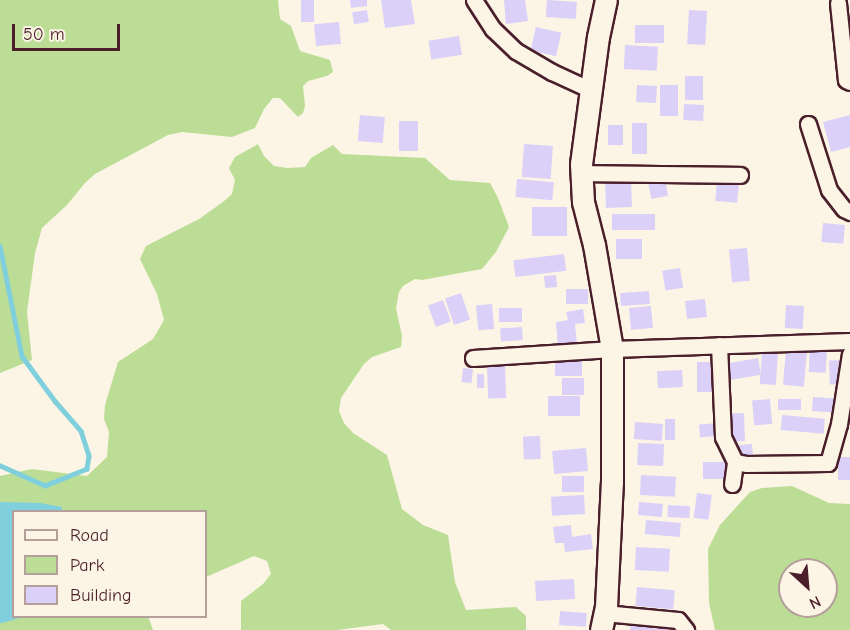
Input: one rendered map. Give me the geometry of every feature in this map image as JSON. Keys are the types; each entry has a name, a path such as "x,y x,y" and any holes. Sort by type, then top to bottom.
{"main road":[{"path":"602,621 612,482 612,349 594,245 583,202 581,173 591,90 606,0"}],"street":[{"path":"474,0 493,29 516,51 552,72 591,90"},
{"path":"838,3 846,80 850,82"},
{"path":"808,124 829,190 844,209 850,212"},
{"path":"581,173 740,175"},
{"path":"473,358 612,349 850,341"},
{"path":"719,345 723,437 735,462 732,484"},
{"path":"735,462 828,463 839,424 850,354"},
{"path":"602,621 678,620 686,630"}],"green space":[{"path":"0,0 278,0 280,19 291,26 300,51 330,60 333,72 308,81 303,86 305,106 303,113 298,117 280,98 273,98 264,109 255,128 232,137 182,132 168,135 95,174 85,183 67,205 42,228 35,253 27,312 32,360 0,373"},
{"path":"258,144 264,156 274,166 305,167 311,158 333,145 342,154 425,158 450,180 490,183 509,227 496,252 482,269 422,280 415,279 403,286 399,292 396,308 402,336 401,347 372,357 364,364 341,398 339,411 344,423 353,433 387,455 402,509 423,525 448,535 455,582 466,610 516,607 526,616 526,630 391,630 383,624 337,630 241,630 241,601 263,584 271,574 267,561 254,556 207,577 207,510 62,510 62,507 0,502 0,476 32,469 87,476 107,457 109,432 104,419 105,405 118,362 153,339 164,320 157,294 140,259 146,246 199,219 232,194 235,180 229,168 235,157"},
{"path":"792,486 829,503 850,504 850,630 715,630 709,603 708,549 720,525 750,492 762,488"},
{"path":"16,618 149,618 153,630 0,630 0,623"}],"water":[{"path":"0,502 40,503 62,507 62,510 12,510 12,618 20,618 0,623"}],"building":[{"path":"301,0 314,0 314,22 301,22"},
{"path":"350,0 367,0 367,6 351,8"},
{"path":"381,0 411,0 415,24 385,28"},
{"path":"504,0 525,0 528,21 506,24"},
{"path":"547,0 577,2 576,19 546,17"},
{"path":"367,10 369,22 354,24 352,12"},
{"path":"689,10 707,11 705,45 687,44"},
{"path":"339,22 341,44 316,46 314,24"},
{"path":"635,25 664,25 664,43 635,43"},
{"path":"536,27 561,33 556,56 531,50"},
{"path":"459,36 462,55 431,60 428,41"},
{"path":"625,45 658,47 657,71 624,69"},
{"path":"685,76 703,76 703,100 685,100"},
{"path":"637,85 657,86 656,103 636,102"},
{"path":"660,85 678,85 678,116 660,116"},
{"path":"684,104 704,105 703,121 683,120"},
{"path":"360,115 385,117 383,143 358,141"},
{"path":"850,115 850,147 831,152 823,122"},
{"path":"399,121 418,121 418,151 399,151"},
{"path":"632,123 647,123 647,154 632,154"},
{"path":"608,125 623,125 623,145 608,145"},
{"path":"524,144 553,146 551,179 522,177"},
{"path":"517,179 554,182 552,200 515,197"},
{"path":"631,179 632,207 606,208 605,180"},
{"path":"665,180 668,196 651,199 648,183"},
{"path":"717,181 739,183 737,203 715,201"},
{"path":"532,207 567,207 567,236 532,236"},
{"path":"612,214 655,214 655,230 612,230"},
{"path":"823,223 845,225 843,244 821,242"},
{"path":"616,239 642,239 642,259 616,259"},
{"path":"747,248 750,281 732,282 729,250"},
{"path":"564,254 566,271 515,277 513,260"},
{"path":"680,268 683,288 665,291 662,271"},
{"path":"556,275 557,287 545,288 544,276"},
{"path":"566,289 588,289 588,304 566,304"},
{"path":"649,291 650,304 621,306 620,293"},
{"path":"461,293 470,319 454,325 445,299"},
{"path":"705,299 707,317 687,319 685,301"},
{"path":"443,300 451,322 436,327 428,305"},
{"path":"492,304 494,329 478,330 476,305"},
{"path":"786,305 804,306 803,329 785,328"},
{"path":"651,306 653,328 631,330 629,308"},
{"path":"499,308 522,308 522,322 499,322"},
{"path":"583,309 585,323 575,324 577,345 558,347 556,322 568,320 566,312"},
{"path":"522,327 523,340 501,342 500,329"},
{"path":"810,347 827,348 826,373 809,372"},
{"path":"786,350 807,352 804,387 783,385"},
{"path":"762,352 778,353 776,385 760,384"},
{"path":"758,358 761,375 730,380 727,363"},
{"path":"845,360 846,384 830,385 829,361"},
{"path":"555,361 582,361 582,376 555,376"},
{"path":"697,362 718,362 718,392 697,392"},
{"path":"505,365 506,398 488,399 487,366"},
{"path":"463,368 473,369 471,383 462,382"},
{"path":"682,370 683,387 658,388 657,371"},
{"path":"477,374 484,374 484,388 477,388"},
{"path":"562,378 584,378 584,395 562,395"},
{"path":"548,396 580,396 580,416 548,416"},
{"path":"813,397 839,399 838,413 812,411"},
{"path":"770,399 772,424 754,425 752,401"},
{"path":"778,399 801,399 801,410 778,410"},
{"path":"744,413 745,441 726,442 725,414"},
{"path":"782,415 825,419 824,434 781,430"},
{"path":"665,419 675,419 675,440 665,440"},
{"path":"635,422 663,424 662,441 634,439"},
{"path":"719,423 720,436 700,437 699,424"},
{"path":"540,436 541,459 524,460 523,437"},
{"path":"638,443 664,444 663,466 637,465"},
{"path":"752,444 753,455 733,457 732,446"},
{"path":"586,448 588,471 554,474 552,451"},
{"path":"838,457 850,457 850,480 838,480"},
{"path":"703,462 729,462 729,479 703,479"},
{"path":"641,475 676,477 675,497 640,495"},
{"path":"562,476 584,476 584,492 562,492"},
{"path":"697,493 712,495 708,520 694,518"},
{"path":"584,495 585,514 552,516 551,497"},
{"path":"639,502 663,504 662,517 638,515"},
{"path":"668,505 690,506 689,518 667,517"},
{"path":"646,520 681,523 680,537 645,534"},
{"path":"571,525 572,537 591,534 593,549 565,552 564,543 555,543 553,527"},
{"path":"636,547 670,549 669,572 635,570"},
{"path":"574,579 575,599 536,601 535,581"},
{"path":"637,587 675,590 673,609 635,606"},
{"path":"560,611 587,613 586,627 559,625"},
{"path":"659,620 670,622 668,630 630,630 631,624 657,629"}],"waterway":[{"path":"0,246 22,356 55,401 81,431 89,456 87,469 45,486 0,466"}]}
